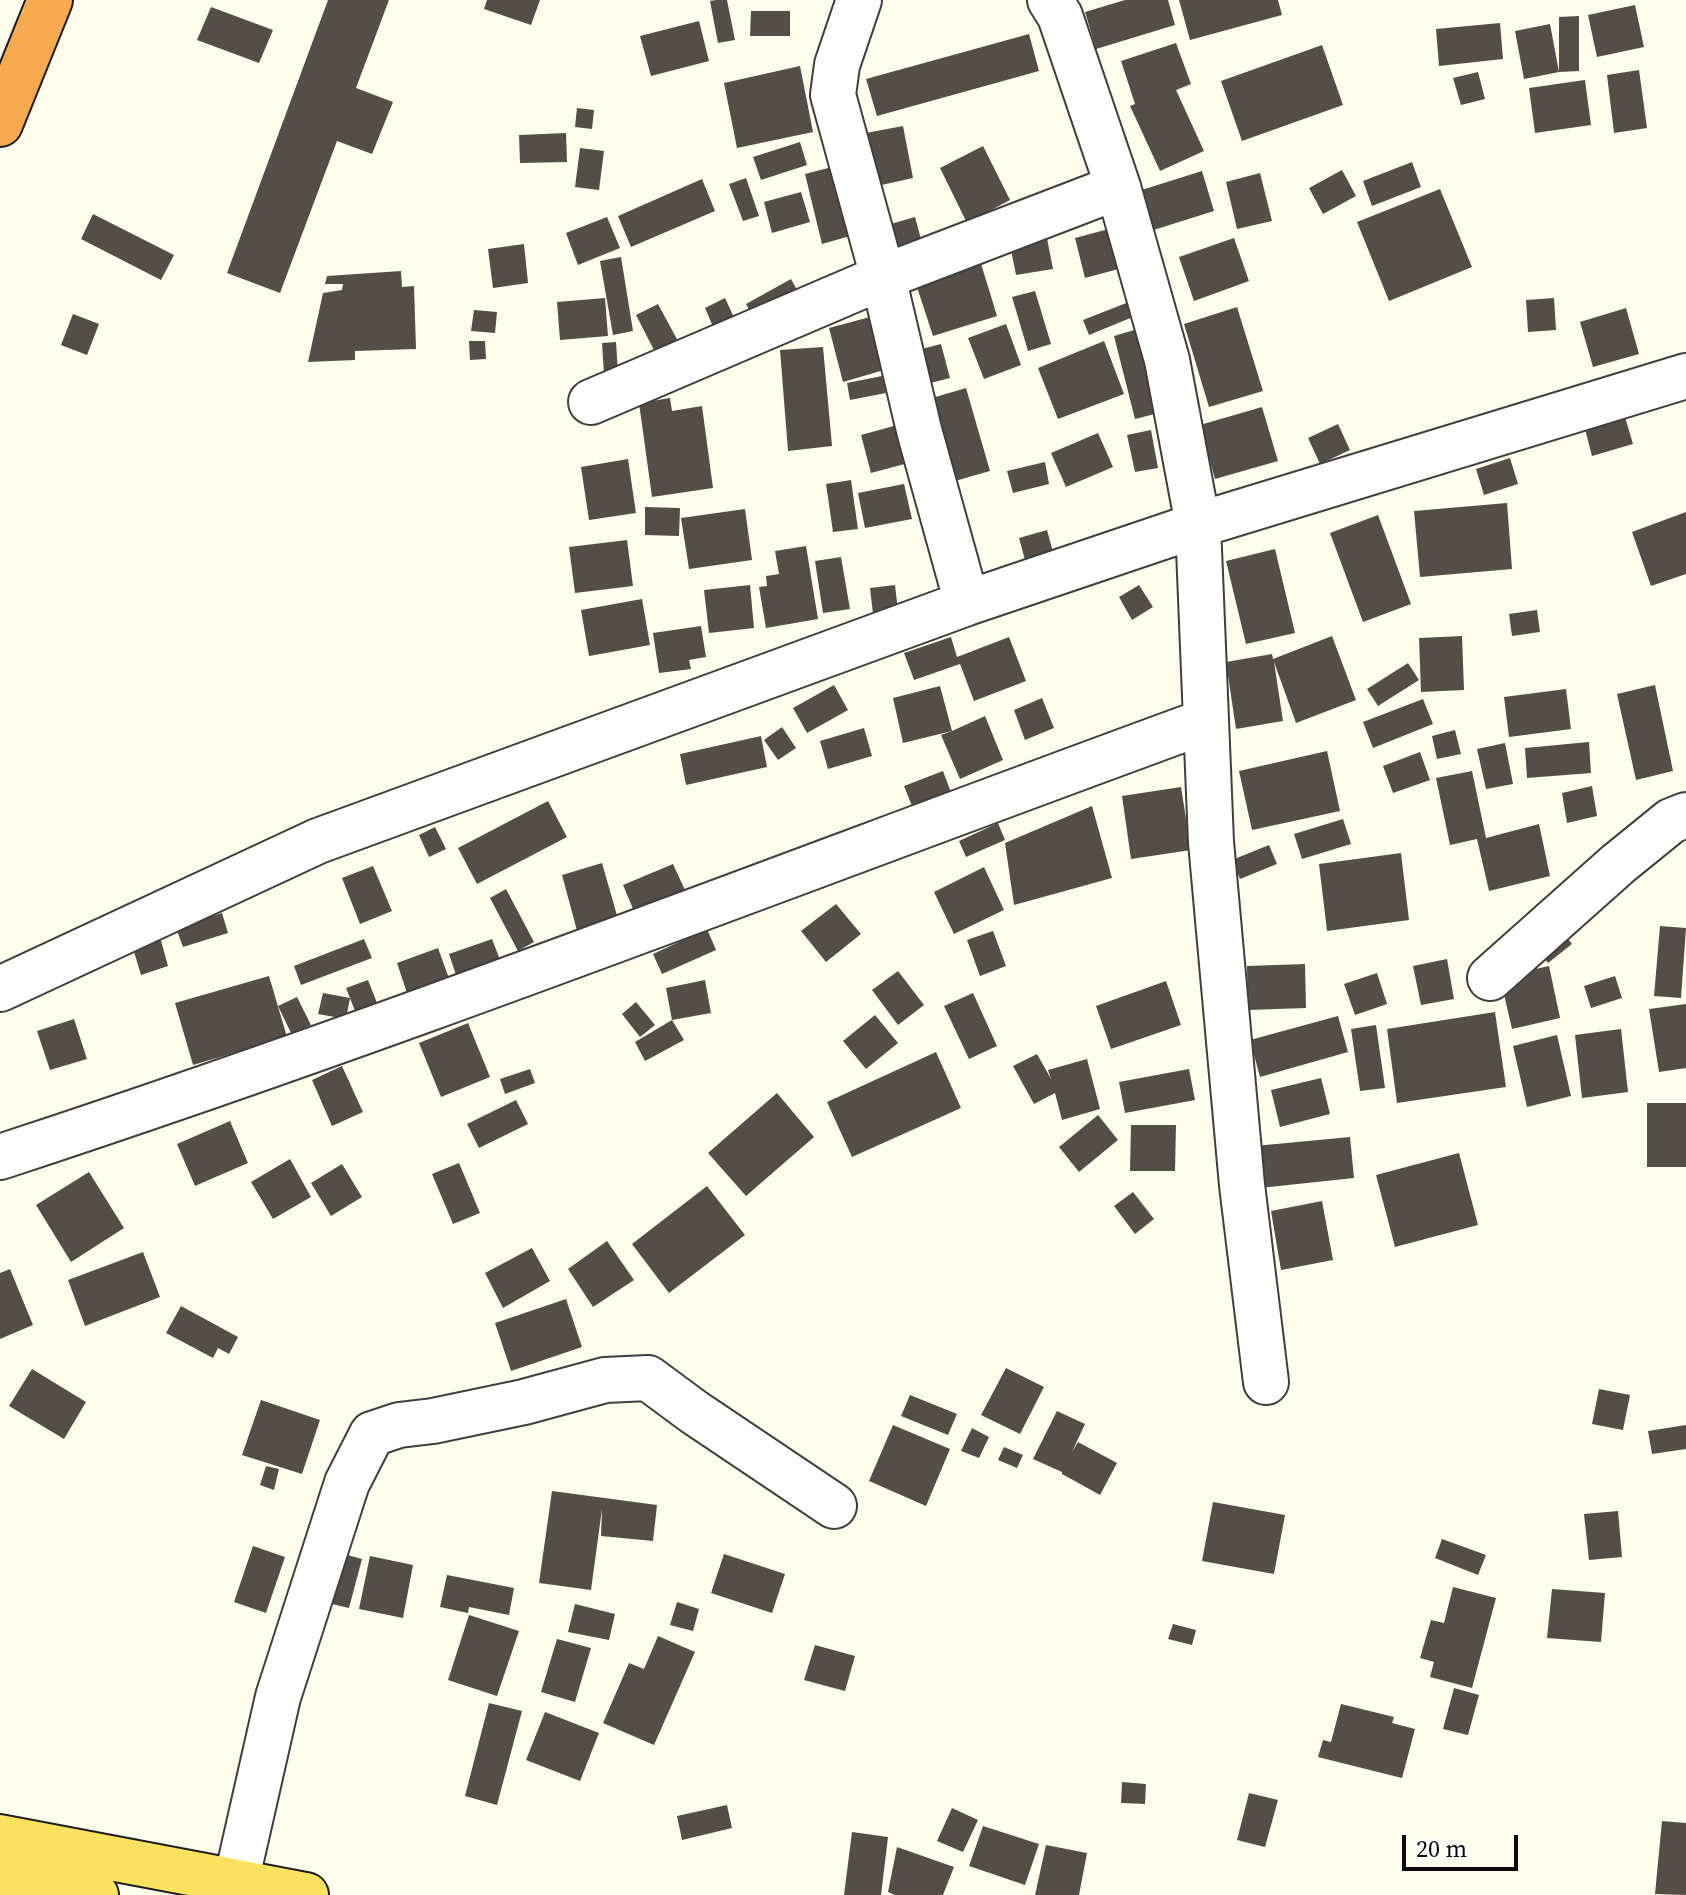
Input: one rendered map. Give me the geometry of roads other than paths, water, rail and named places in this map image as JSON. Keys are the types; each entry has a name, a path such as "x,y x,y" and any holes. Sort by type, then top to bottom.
{"highway":[{"path":"0,124 50,0"}],"main road":[{"path":"0,1837 306,1895"},
{"path":"0,1876 96,1895"}],"street":[{"path":"859,0 837,65 833,95 967,603"},
{"path":"1050,0 1060,16 1118,187 1167,360 1198,525 1211,842 1240,1169 1266,1382"},
{"path":"591,402 883,277 1118,187"},
{"path":"0,989 318,841 967,603 1198,525 1686,376"},
{"path":"0,1157 154,1107 579,955 1206,721"},
{"path":"1490,978 1618,864 1671,821 1686,815"},
{"path":"236,1882 278,1697 347,1483 372,1434 399,1425 524,1402 605,1380 648,1378 834,1506"}]}
